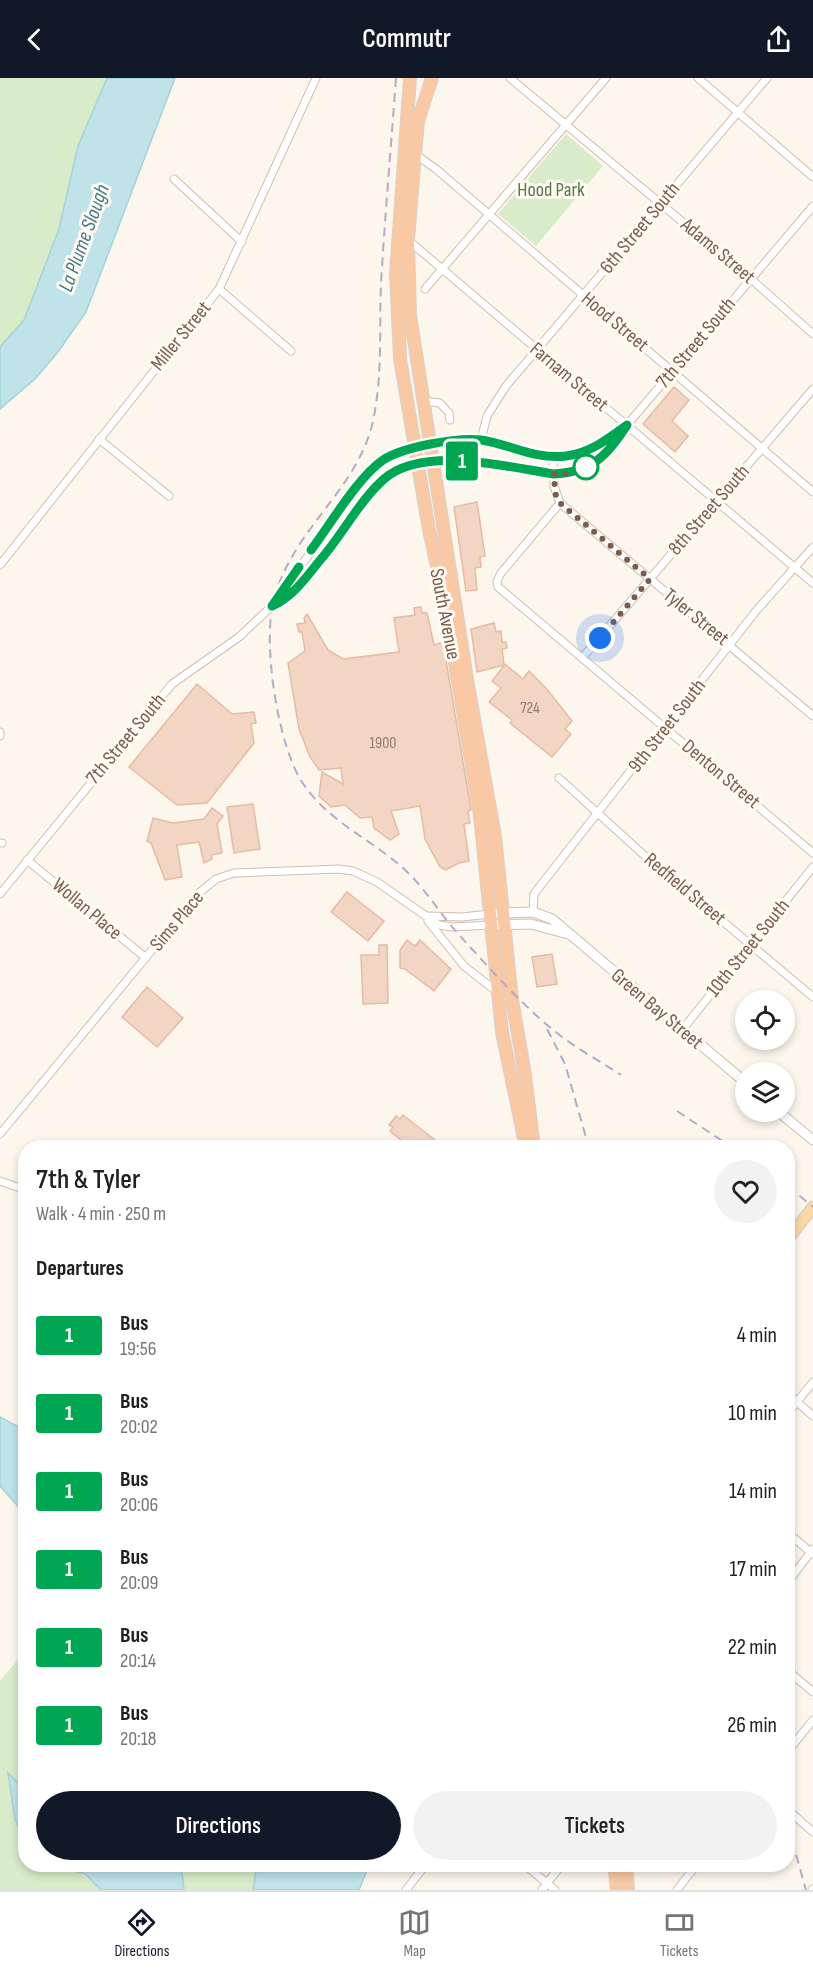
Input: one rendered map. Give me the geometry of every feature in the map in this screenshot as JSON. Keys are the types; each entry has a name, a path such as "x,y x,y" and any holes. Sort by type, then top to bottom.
{"highway":[{"name":"South Avenue","path":"410,78 396,273 400,359 450,631 480,816 496,991 524,1140"},
{"name":"South Avenue","path":"432,78 418,121 408,240 410,315 495,836 511,988 533,1140"},
{"path":"615,1872 617,1890"},
{"path":"627,1872 628,1890"}],"main road":[{"path":"795,1230 813,1207"}],"street":[{"name":"Miller Street","path":"0,565 219,289 316,78"},
{"name":"Adams Street","path":"510,78 751,279 813,334"},
{"path":"425,289 606,78"},
{"path":"698,78 813,177"},
{"name":"6th Street South","path":"481,440 487,416 494,402 767,78"},
{"name":"Hood Street","path":"415,154 813,492"},
{"path":"174,179 242,242"},
{"name":"7th Street South","path":"0,894 172,684 238,637 272,606 284,601 381,481 402,468 418,464 498,463 554,474 586,467 599,461 611,450 627,425 813,206"},
{"name":"Farnam Street","path":"408,240 813,583"},
{"path":"219,289 291,351"},
{"name":"8th Street South","path":"582,658 813,389"},
{"path":"423,401 440,403 449,413 450,420"},
{"name":"7th Street South","path":"272,606 278,594 371,470 398,453 466,440 481,440 530,454 567,456 591,450 627,425"},
{"path":"99,439 169,496"},
{"path":"553,457 555,493 560,503"},
{"name":"Denton Street","path":"560,503 498,577 497,584 500,589 813,853"},
{"name":"Tyler Street","path":"560,503 813,716"},
{"name":"9th Street South","path":"533,912 534,894 756,611 813,547"},
{"name":"Redfield Street","path":"559,778 597,814 813,997"},
{"name":"Wollan Place","path":"27,860 146,958"},
{"name":"10th Street South","path":"682,1030 813,867"},
{"name":"Sims Place","path":"0,1134 207,886 228,873 339,868 353,871 377,882 439,925 452,927 491,920"},
{"name":"Green Bay Street","path":"491,920 533,912 546,916 735,1074"},
{"path":"423,915 491,920"},
{"name":"Sims Place","path":"423,915 464,966 496,991"},
{"name":"Green Bay Street","path":"504,918 569,934"},
{"path":"791,1122 813,1140"},
{"path":"0,1181 18,1187"},
{"path":"795,1404 813,1382"},
{"path":"797,1402 813,1416"},
{"path":"795,1539 812,1552 795,1573"},
{"path":"795,1677 813,1692"},
{"path":"795,1742 813,1720"},
{"path":"795,1816 813,1832"},
{"path":"406,1890 420,1872"},
{"path":"531,1872 544,1887 555,1890"},
{"path":"544,1887 556,1872"},
{"path":"677,1890 691,1872"}],"green space":[{"path":"0,78 107,78 78,146 59,229 24,320 0,347"},
{"name":"Hood Park","path":"566,134 603,166 536,246 498,214"},
{"path":"18,1659 18,1784 8,1775 18,1826 18,1872 77,1872 101,1890 0,1890 0,1681"},
{"path":"182,1872 256,1872 253,1890 184,1890"}],"water":[{"name":"La Plume Slough","path":"107,78 175,78 86,312 58,352 35,379 0,409 0,347 24,320 59,229 78,146"},
{"path":"0,1417 18,1427 18,1506 0,1486"},
{"path":"8,1773 18,1783 18,1826"},
{"path":"79,1872 182,1872 184,1890 101,1890 85,1874"},
{"path":"256,1872 366,1872 359,1890 253,1890"}],"building":[{"path":"674,387 689,400 672,421 688,436 675,452 643,424"},
{"path":"477,502 485,556 480,557 481,567 475,568 477,590 466,591 454,507"},
{"path":"421,607 422,613 427,613 434,645 443,642 471,810 468,811 470,823 464,824 469,861 446,870 440,867 425,839 420,806 391,811 399,834 390,840 374,828 372,817 360,818 345,805 331,807 319,796 322,772 343,784 341,768 319,770 310,757 299,729 288,663 305,651 302,632 299,632 297,624 305,623 304,618 307,614 328,650 343,659 399,652 394,618 415,615 414,608"},
{"path":"494,623 496,632 501,631 502,642 506,642 507,648 502,649 504,665 477,672 471,629"},
{"path":"505,664 523,679 529,671 546,688 572,721 565,729 571,734 552,757 510,723 512,720 489,702 501,688 492,681"},
{"path":"197,684 232,714 254,712 256,723 251,724 254,743 207,803 177,805 129,767"},
{"path":"253,804 260,849 234,853 227,807"},
{"path":"212,808 223,816 217,824 222,853 211,855 212,859 204,863 199,842 177,845 182,877 165,880 151,843 147,841 153,818 173,823 204,819"},
{"path":"347,892 384,921 368,941 331,912"},
{"path":"407,940 415,946 420,940 451,969 434,991 405,969 400,968 400,950"},
{"path":"379,945 387,945 388,1003 363,1004 361,955 379,955"},
{"path":"552,954 557,984 537,987 532,957"},
{"path":"147,987 183,1018 157,1047 122,1017"},
{"path":"403,1115 435,1140 401,1140 390,1131 393,1127 389,1125 396,1116 400,1119"}],"railway":[{"path":"396,78 381,284 378,390 372,425 364,449 352,472 307,534 281,578 270,622 271,669 280,721 293,765 312,796 337,819 404,869 483,962 545,1023 572,1044 621,1075"},
{"path":"547,1029 565,1064 587,1140"},
{"path":"677,1111 721,1140"},
{"path":"795,1192 813,1207"},
{"path":"795,1851 806,1890"}],"bus line":[{"name":"1","path":"299,567 278,594 272,606 284,601 304,579 381,481 402,468 446,461 478,461 565,474 599,461 611,450 627,425 591,450 567,456 543,457 481,440 466,440 398,453 383,460 371,470 311,550"}],"route":[{"path":"586,467 565,474 554,474 557,498 560,503 650,579 600,638"}]}
